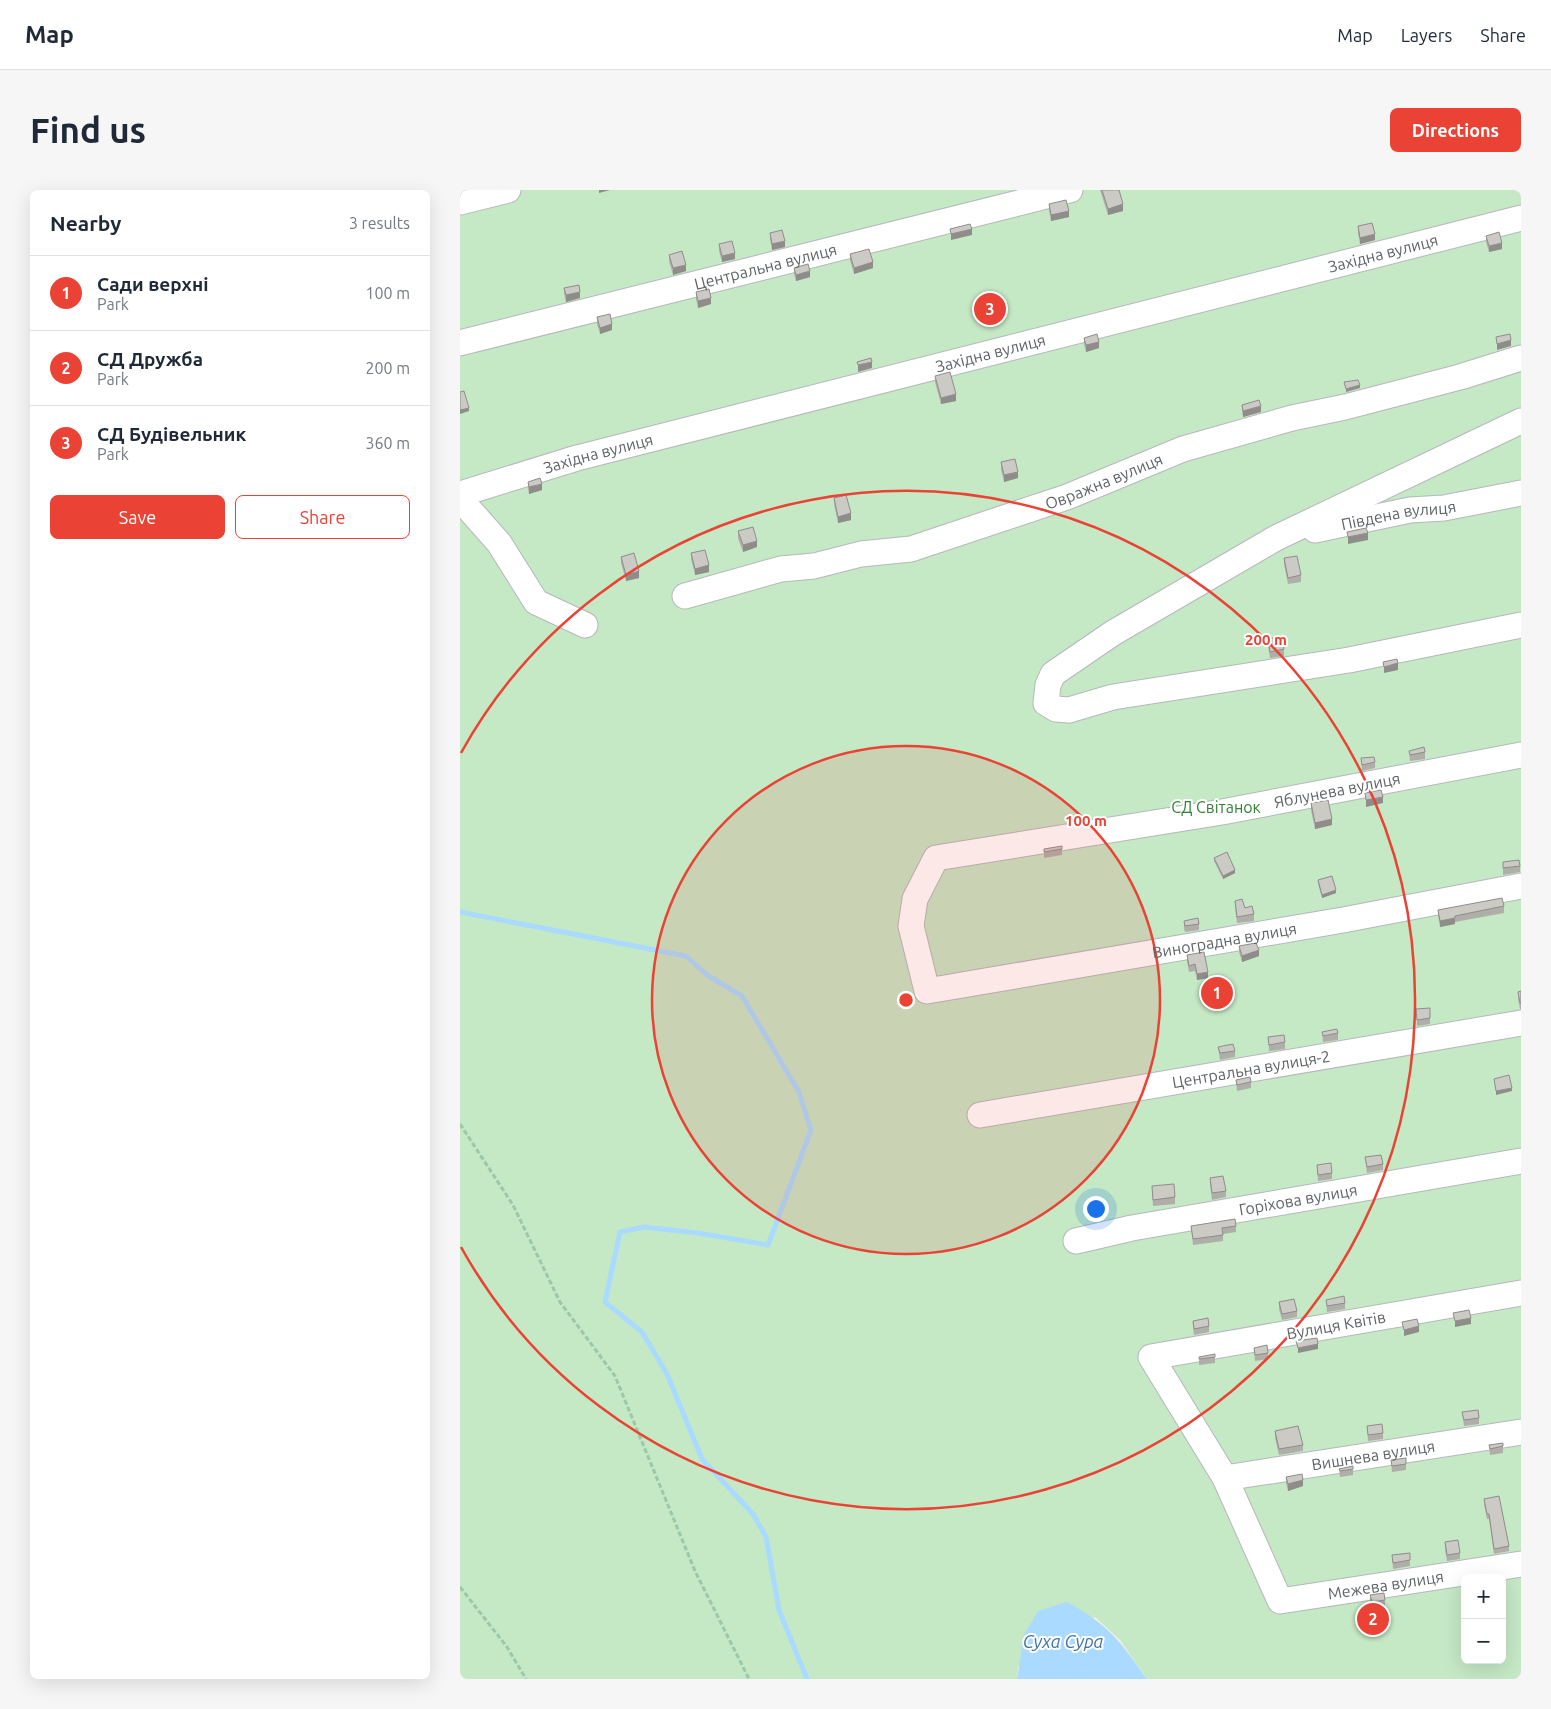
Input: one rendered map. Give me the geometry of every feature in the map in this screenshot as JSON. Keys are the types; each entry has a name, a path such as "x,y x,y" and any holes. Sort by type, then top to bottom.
{"lane":[{"path":"460,202 508,190"},
{"name":"Центральна вулиця","path":"460,344 1070,190"},
{"name":"Західна вулиця","path":"460,494 577,458 1521,218"},
{"name":"Овражна вулиця","path":"685,596 781,569 814,566 861,554 911,549 1067,497 1183,449 1292,418 1345,407 1460,377 1521,358"},
{"path":"1521,421 1276,538 1113,633 1053,674 1048,685 1046,703 1056,709 1068,710 1113,697 1349,660 1521,625"},
{"name":"Південа вулиця","path":"1276,538 1410,510 1444,508 1521,493"},
{"path":"460,499 498,543 536,602 585,625"},
{"name":"Яблунева вулиця","path":"927,992 911,926 915,898 936,858 1222,812 1521,755"},
{"name":"Виноградна вулиця","path":"927,992 1343,920 1521,886"},
{"name":"Центральна вулиця-2","path":"980,1115 1521,1023"},
{"name":"Горіхова вулиця","path":"1076,1241 1132,1228 1521,1161"},
{"name":"Вулиця Квітів","path":"1225,1478 1151,1357 1521,1292"},
{"name":"Вишнева вулиця","path":"1225,1478 1521,1432"},
{"name":"Межева вулиця","path":"1225,1478 1280,1601 1521,1564"}],"path":[{"path":"460,1124 513,1205 560,1302 615,1376 695,1571 749,1679"},
{"path":"460,1587 507,1647 526,1679"}],"green space":[{"name":"СД Світанок","path":"460,190 1521,190 1521,1679 1147,1679 1120,1640 1095,1617 1018,1667 1017,1679 460,1679"}],"water":[{"name":"Суха Сура","path":"1067,1602 1104,1626 1121,1644 1147,1679 1017,1679 1024,1635 1038,1611"}],"building":[{"path":"1102,190 1119,190 1123,204 1108,209"},
{"path":"1066,200 1069,211 1051,215 1049,204"},
{"path":"1372,223 1375,234 1360,238 1358,226"},
{"path":"970,224 972,229 951,234 950,229"},
{"path":"782,230 785,241 772,244 770,233"},
{"path":"1499,232 1502,243 1489,246 1486,236"},
{"path":"732,241 735,253 722,256 719,244"},
{"path":"869,249 873,262 854,268 850,254"},
{"path":"682,251 686,265 673,268 669,255"},
{"path":"808,264 810,271 796,275 794,268"},
{"path":"579,285 580,292 566,295 564,288"},
{"path":"709,289 711,298 698,301 696,292"},
{"path":"610,314 612,324 600,328 597,317"},
{"path":"1097,334 1099,342 1086,345 1084,338"},
{"path":"1510,334 1511,340 1497,344 1496,337"},
{"path":"871,358 872,362 858,365 857,362"},
{"path":"950,372 956,394 941,398 935,376"},
{"path":"1358,380 1360,385 1346,389 1344,382"},
{"path":"464,391 469,408 460,410 460,392"},
{"path":"1259,400 1261,406 1243,411 1242,405"},
{"path":"1015,459 1018,472 1004,475 1001,462"},
{"path":"540,478 542,484 529,487 528,482"},
{"path":"846,495 851,513 838,517 834,498"},
{"path":"753,527 757,541 743,545 738,531"},
{"path":"1366,528 1368,533 1348,537 1347,532"},
{"path":"705,550 709,565 695,569 691,553"},
{"path":"634,553 639,571 626,575 621,557"},
{"path":"1297,556 1301,575 1288,578 1284,558"},
{"path":"1282,636 1284,649 1270,652 1268,639"},
{"path":"1397,659 1398,663 1384,667 1383,662"},
{"path":"1424,747 1425,752 1410,755 1409,751"},
{"path":"1374,757 1375,762 1362,765 1361,758"},
{"path":"1381,790 1383,797 1366,800 1365,793"},
{"path":"1328,800 1332,819 1315,823 1311,803"},
{"path":"1062,846 1062,849 1044,852 1044,849"},
{"path":"1227,852 1235,870 1223,876 1214,858"},
{"path":"1519,860 1520,866 1503,868 1503,862"},
{"path":"1332,876 1336,890 1322,895 1318,880"},
{"path":"1502,898 1504,906 1440,921 1438,910"},
{"path":"1242,899 1245,908 1252,906 1254,914 1237,917 1235,901"},
{"path":"1198,918 1199,924 1185,926 1184,921"},
{"path":"1256,943 1259,950 1242,956 1239,946"},
{"path":"1204,952 1208,972 1197,974 1195,964 1189,966 1187,955"},
{"path":"1521,991 1521,1003 1520,1003 1518,992"},
{"path":"1430,1008 1430,1018 1417,1020 1416,1009"},
{"path":"1337,1029 1338,1033 1323,1036 1322,1032"},
{"path":"1284,1035 1285,1042 1269,1045 1268,1037"},
{"path":"1233,1044 1235,1051 1220,1053 1218,1047"},
{"path":"1509,1075 1512,1088 1496,1091 1494,1079"},
{"path":"1250,1077 1251,1082 1237,1085 1236,1080"},
{"path":"1381,1155 1383,1164 1367,1167 1365,1157"},
{"path":"1331,1163 1332,1173 1318,1175 1317,1165"},
{"path":"1223,1176 1226,1191 1212,1193 1210,1178"},
{"path":"1174,1184 1175,1197 1153,1200 1152,1186"},
{"path":"1235,1219 1236,1226 1222,1228 1223,1235 1193,1239 1191,1226"},
{"path":"1344,1296 1345,1303 1327,1306 1326,1300"},
{"path":"1294,1299 1297,1311 1282,1314 1279,1302"},
{"path":"1469,1310 1471,1318 1455,1321 1453,1313"},
{"path":"1208,1318 1209,1326 1194,1329 1193,1321"},
{"path":"1417,1319 1419,1326 1404,1330 1402,1322"},
{"path":"1317,1338 1318,1344 1298,1348 1296,1341"},
{"path":"1267,1345 1268,1353 1255,1355 1254,1348"},
{"path":"1215,1354 1215,1357 1199,1359 1199,1357"},
{"path":"1478,1410 1479,1418 1464,1420 1462,1412"},
{"path":"1382,1424 1383,1433 1368,1435 1367,1426"},
{"path":"1298,1426 1303,1445 1279,1449 1275,1431"},
{"path":"1503,1443 1503,1446 1490,1449 1489,1445"},
{"path":"1406,1458 1406,1464 1392,1466 1391,1460"},
{"path":"1353,1466 1353,1469 1340,1471 1339,1469"},
{"path":"1302,1474 1303,1480 1288,1484 1286,1477"},
{"path":"1499,1496 1509,1546 1494,1549 1489,1514 1487,1514 1484,1499"},
{"path":"1458,1540 1460,1553 1447,1555 1445,1542"},
{"path":"1410,1553 1410,1560 1393,1563 1392,1555"},
{"path":"1384,1593 1385,1600 1372,1602 1370,1595"}],"waterway":[{"path":"460,912 686,956 707,975 742,996 799,1092 811,1130 768,1245 698,1233 644,1227 620,1232 605,1302 642,1332 667,1374 702,1459 753,1514 766,1537 779,1610 807,1679"}],"place":[{"name":"СД Будівельник","path":"990,309"},
{"name":"Сади верхні","path":"1217,993"},
{"name":"СД Дружба","path":"1373,1619"}]}
